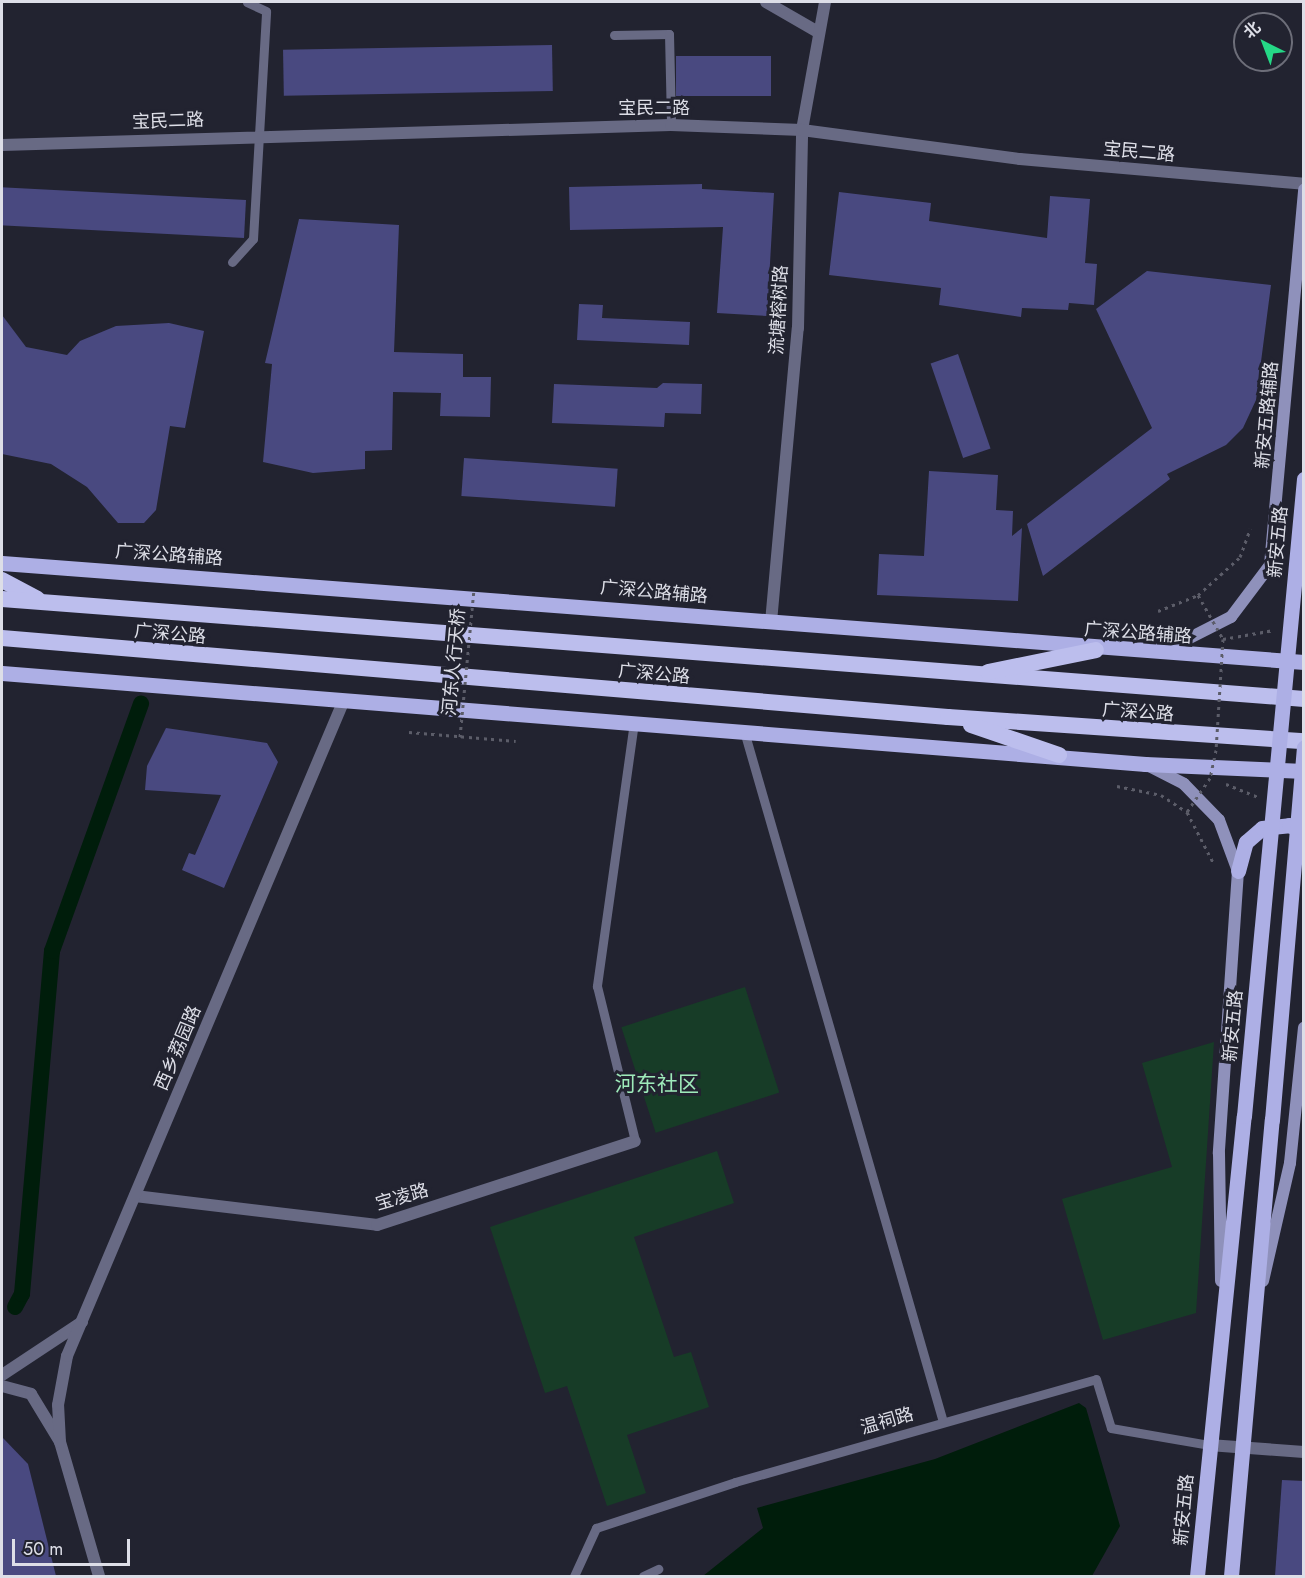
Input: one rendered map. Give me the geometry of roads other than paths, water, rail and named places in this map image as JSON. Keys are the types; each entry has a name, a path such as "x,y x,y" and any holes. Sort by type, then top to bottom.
{"highway":[{"path":"2,580 43,603"},
{"name":"广深公路","path":"2,599 968,675 1304,699"},
{"name":"广深公路","path":"2,638 948,717 1304,741"},
{"path":"968,675 1096,650"},
{"path":"948,717 1059,755"}],"main road":[{"name":"新安五路辅路","path":"1155,654 1205,634 1231,617 1270,566 1304,190"},
{"name":"新安五路","path":"1197,1576 1244,1116 1304,479"},
{"name":"广深公路辅路","path":"2,563 771,622 1096,650 1304,662"},
{"path":"2,673 1059,755 1145,764 1304,771"},
{"path":"1231,1576 1304,747"},
{"path":"1145,764 1184,784 1208,807 1228,836 1238,871"},
{"path":"1222,1317 1219,1153 1238,871 1246,842 1262,828 1289,825 1304,832"},
{"path":"1254,1323 1290,1162 1304,1028"}],"street":[{"path":"766,2 818,32"},
{"name":"流塘榕树路","path":"771,622 798,328 802,130 825,2"},
{"name":"宝民二路","path":"2,145 671,125 802,130 1020,159 1304,184"},
{"name":"西乡荔园路","path":"60,1442 62,1376 82,1322 344,700"},
{"name":"宝凌路","path":"135,1196 377,1225 635,1141"},
{"path":"2,1375 82,1322"},
{"path":"2,1386 31,1394 60,1442 99,1576"},
{"path":"1209,1446 1304,1452"}],"lane":[{"path":"232,262 253,238 259,136 266,11 247,2"},
{"path":"614,35 669,34 671,125"},
{"path":"634,722 597,986 635,1141"},
{"path":"744,731 944,1422"},
{"name":"温祠路","path":"574,1576 596,1528 944,1422 1096,1379 1112,1428 1209,1446"},
{"path":"643,1576 658,1569"}],"waterway":[{"path":"15,1307 22,1294 52,951 141,704"}],"district":[{"name":"河东社区","path":"657,1084"}]}
